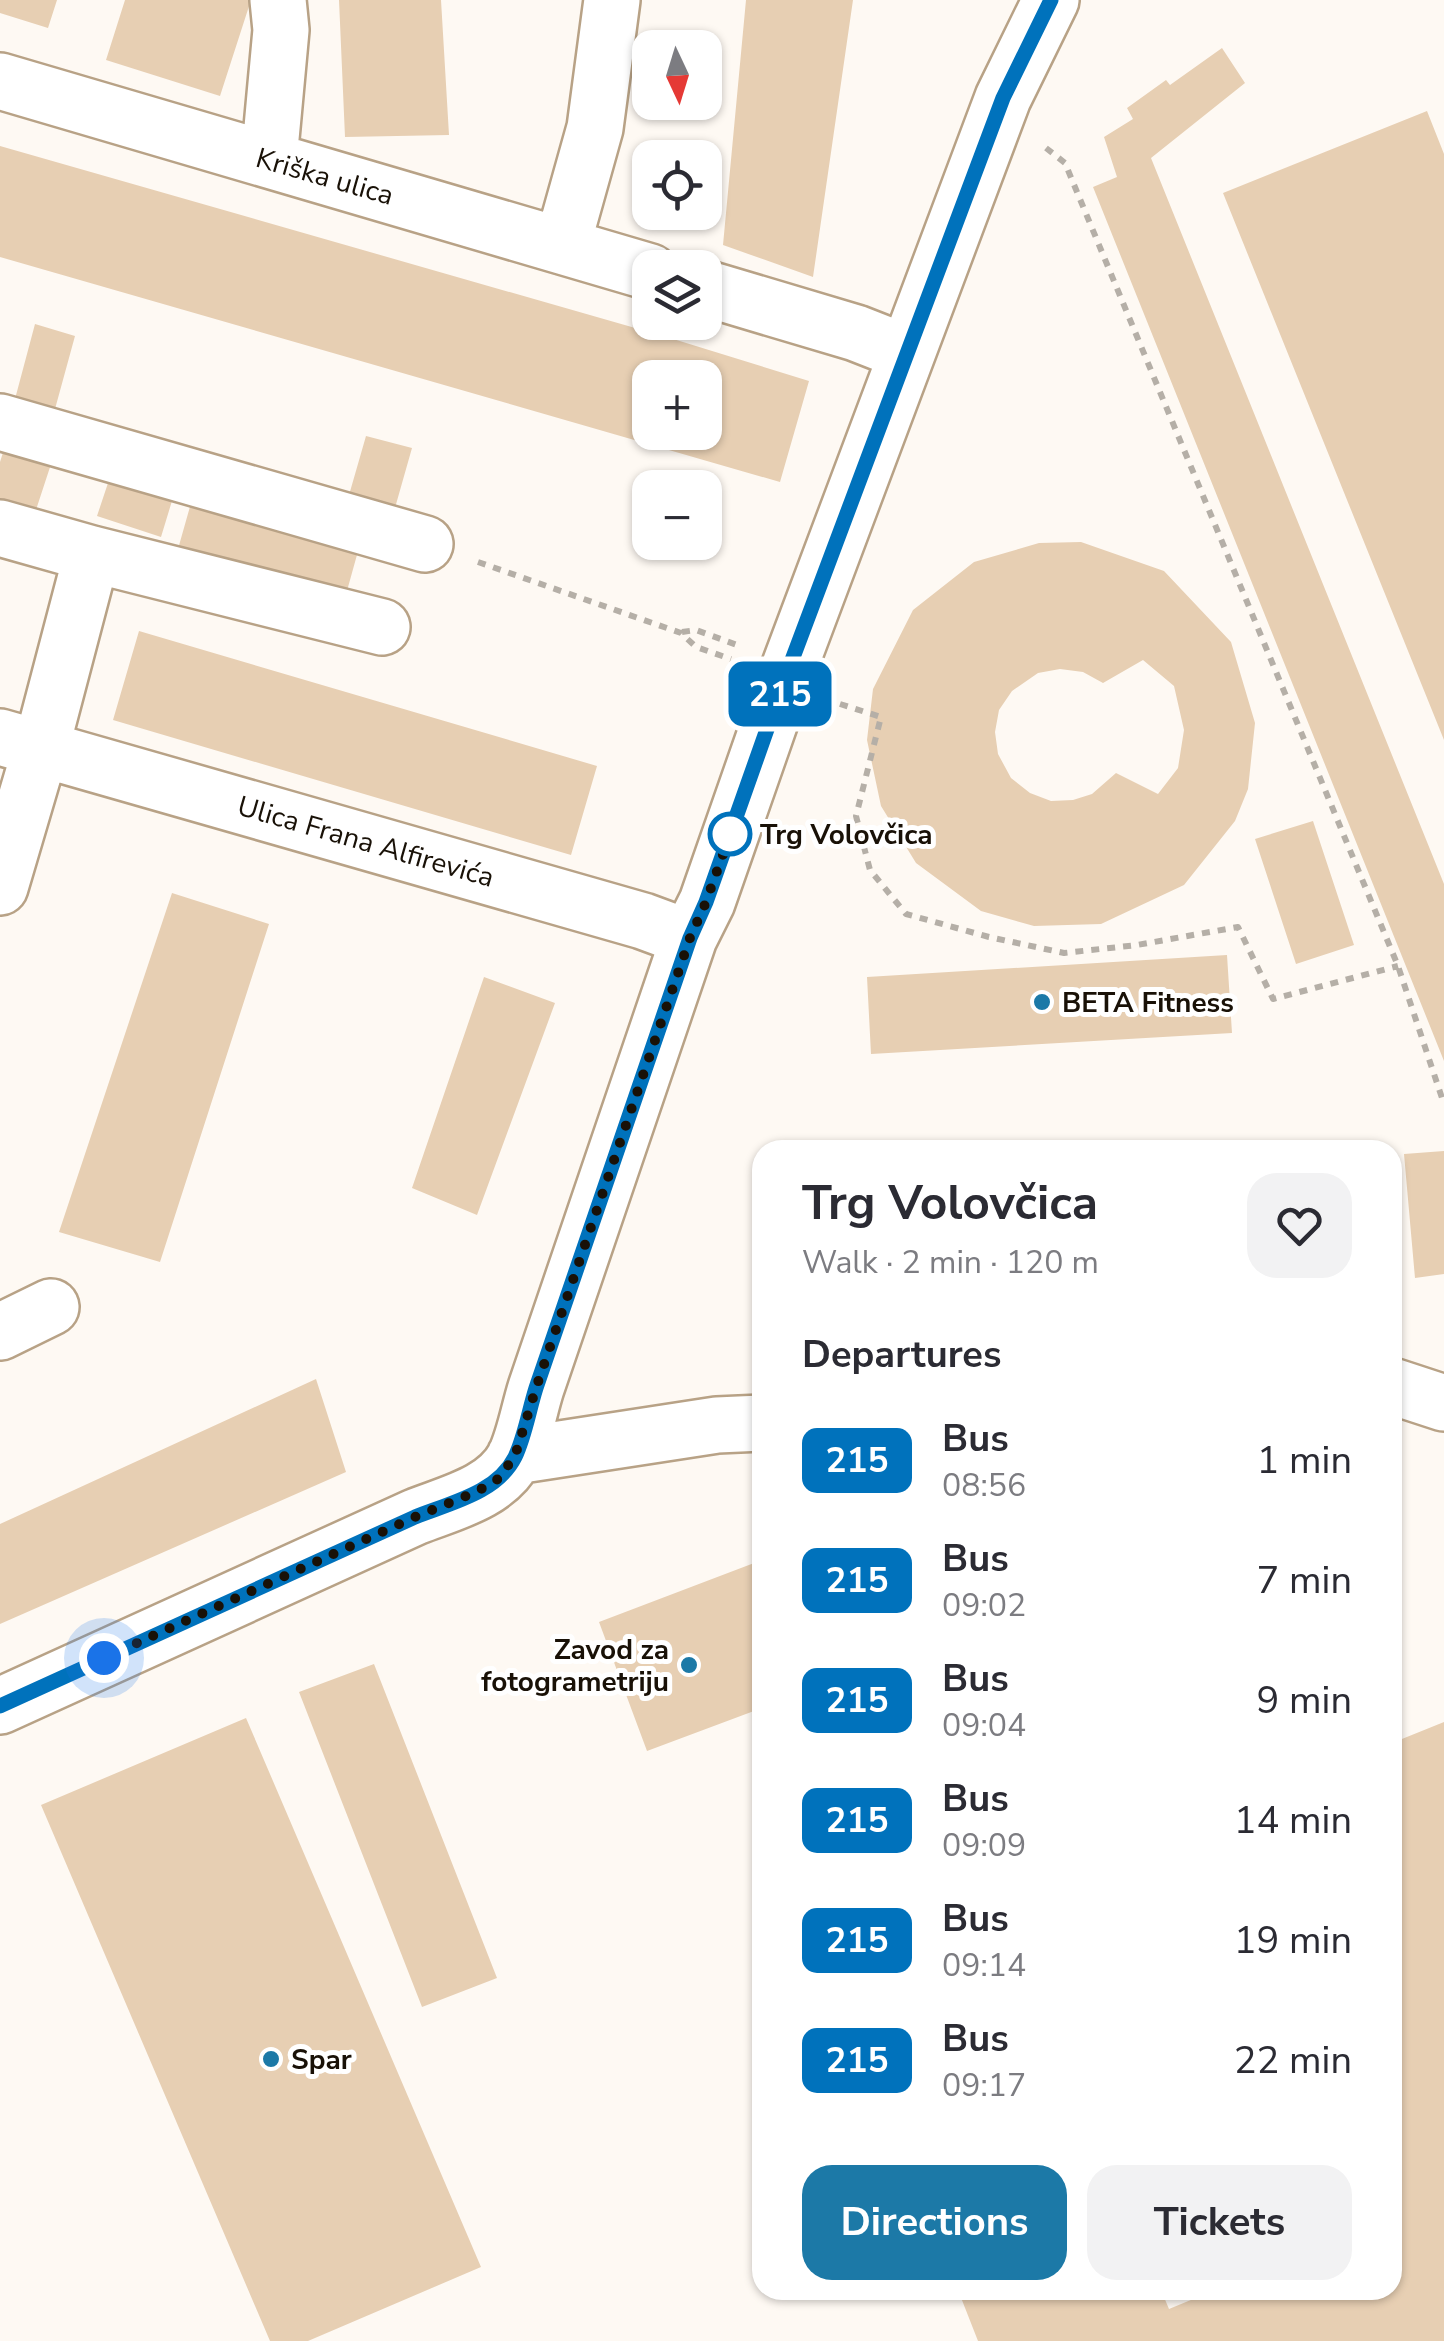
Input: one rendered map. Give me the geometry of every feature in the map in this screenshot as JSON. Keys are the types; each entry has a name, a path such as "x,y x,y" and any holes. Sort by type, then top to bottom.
{"street":[{"path":"269,160 281,30 278,0"},
{"path":"562,246 595,128 612,0"},
{"path":"0,1706 476,1492 498,1479 515,1456 690,938 783,684 1003,98 1051,0"},
{"name":"Kriška ulica","path":"0,81 632,267"},
{"path":"722,293 856,332 906,353"},
{"path":"0,422 425,544"},
{"path":"0,528 382,628"},
{"path":"0,887 20,743 92,554"},
{"name":"Ulica Frana Alfirevića","path":"20,743 643,921 690,938"},
{"path":"0,1332 51,1307"},
{"path":"1402,1389 1444,1402"},
{"path":"515,1456 717,1425 752,1423"}],"path":[{"path":"1041,144 1064,163 1398,966 1444,1104"},
{"path":"425,544 681,632 696,647 738,662"},
{"path":"681,632 696,630 722,639"},
{"path":"834,702 881,716 856,816 870,870 906,914 1064,953 1238,927 1273,999 1398,966"}],"building":[{"path":"0,0 57,0 48,28 0,13"},
{"path":"125,0 251,0 220,96 106,60"},
{"path":"339,0 441,0 449,135 345,137"},
{"path":"746,0 853,0 813,277 723,245"},
{"path":"1222,48 1245,83 1151,158 1444,884 1444,1061 1093,187 1117,177 1104,137 1133,119 1127,108 1166,80 1170,85"},
{"path":"1427,111 1444,154 1444,740 1223,193"},
{"path":"0,146 632,327 632,340 676,340 809,381 780,482 669,450 722,450 722,360 632,360 632,439 0,257"},
{"path":"35,324 75,336 55,409 15,399"},
{"path":"366,436 412,448 391,522 345,509"},
{"path":"6,443 53,458 34,516 0,506 0,462"},
{"path":"112,471 175,491 161,537 97,516"},
{"path":"193,496 360,544 345,598 178,549"},
{"path":"1081,542 1164,571 1231,642 1255,723 1248,789 1235,821 1184,885 1101,924 1034,926 981,911 916,863 881,806 867,740 873,689 913,610 974,562 1039,543","holes":["1143,660 1174,686 1184,730 1178,768 1158,794 1116,773 1092,794 1051,801 1030,793 1011,778 998,754 995,732 999,710 1012,691 1038,673 1060,669 1083,672 1103,683"]},
{"path":"139,631 597,766 571,855 113,720"},
{"path":"1313,821 1354,945 1296,964 1255,839"},
{"path":"172,893 269,924 160,1262 59,1232"},
{"path":"1227,955 1232,1033 871,1054 867,977"},
{"path":"484,977 555,1003 477,1215 412,1188"},
{"path":"1444,1151 1444,1274 1415,1278 1404,1154"},
{"path":"316,1379 346,1472 0,1624 0,1524"},
{"name":"Zavod za fotogrametriju","path":"752,1564 752,1712 647,1751 599,1622"},
{"path":"374,1664 497,1978 422,2007 299,1692"},
{"name":"Spar","path":"246,1718 481,2267 308,2341 270,2341 41,1805"},
{"path":"1444,1722 1444,2341 978,2341 962,2300 1165,2300 1169,2309 1191,2300 1402,2300 1402,1739"}],"bus line":[{"name":"215","path":"0,1706 476,1492 498,1479 515,1456 690,938 783,684 1003,98 1051,0"}],"place":[{"name":"Trg Volovčica","path":"730,834"},
{"name":"BETA Fitness","path":"1042,1002"},
{"name":"Zavod za fotogrametriju","path":"689,1665"},
{"name":"Spar","path":"271,2059"}],"route":[{"path":"104,1658 498,1479 515,1456 690,938 732,829 730,834"}]}
